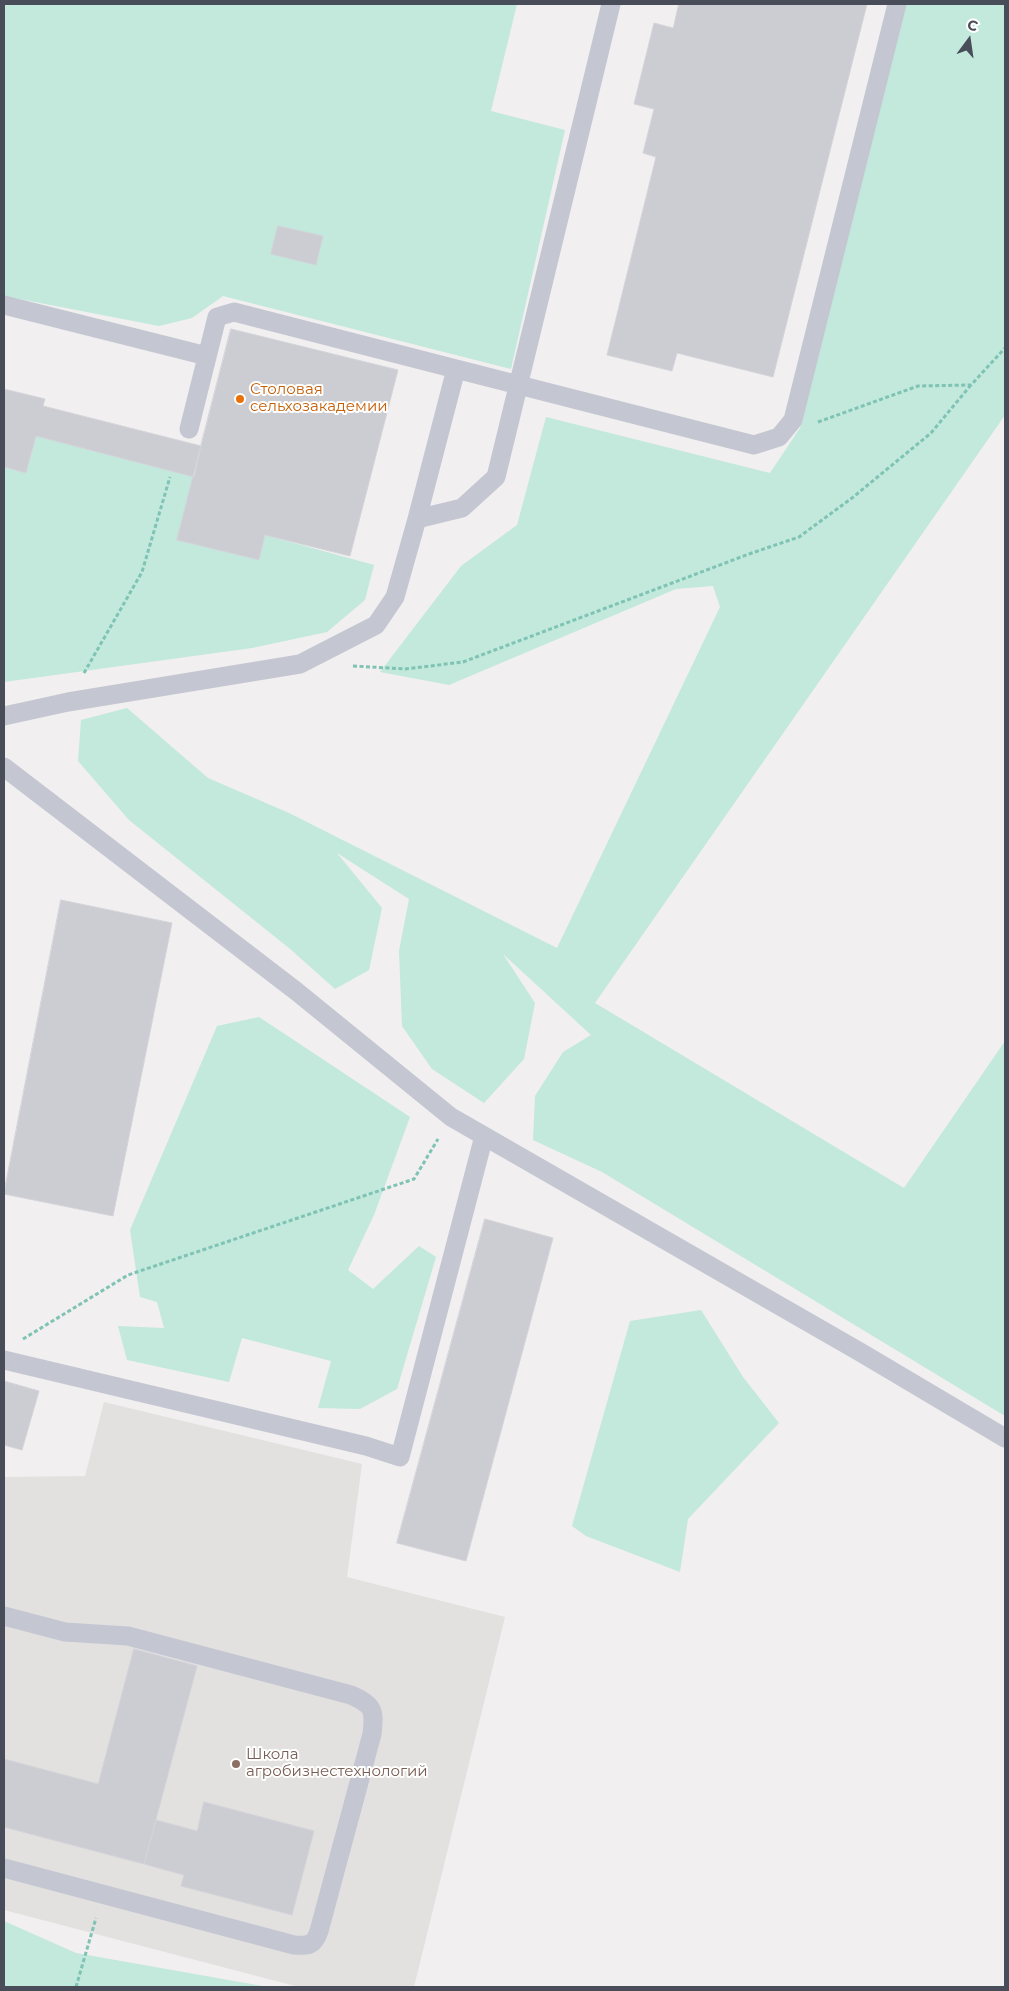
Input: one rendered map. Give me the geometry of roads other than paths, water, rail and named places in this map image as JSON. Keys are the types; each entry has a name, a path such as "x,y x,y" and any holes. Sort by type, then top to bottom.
{"lane":[{"path":"418,519 462,508 496,477 611,4"},
{"path":"189,429 217,317 234,312 754,445 779,437 793,420 897,4"},
{"path":"4,305 207,356"},
{"path":"4,716 68,702 300,664 376,625 394,597 418,519 456,369"},
{"path":"4,767 296,991 451,1117 1005,1438"},
{"path":"4,1360 366,1446 400,1457 484,1136"},
{"path":"4,1616 65,1632 128,1636 332,1690 366,1702 374,1715 372,1734 319,1931 316,1941 309,1946 294,1945 4,1868"}],"place":[{"name":"Столовая сельхозакадемии","path":"240,399"},
{"name":"Школа агробизнестехнологий","path":"236,1764"}]}
